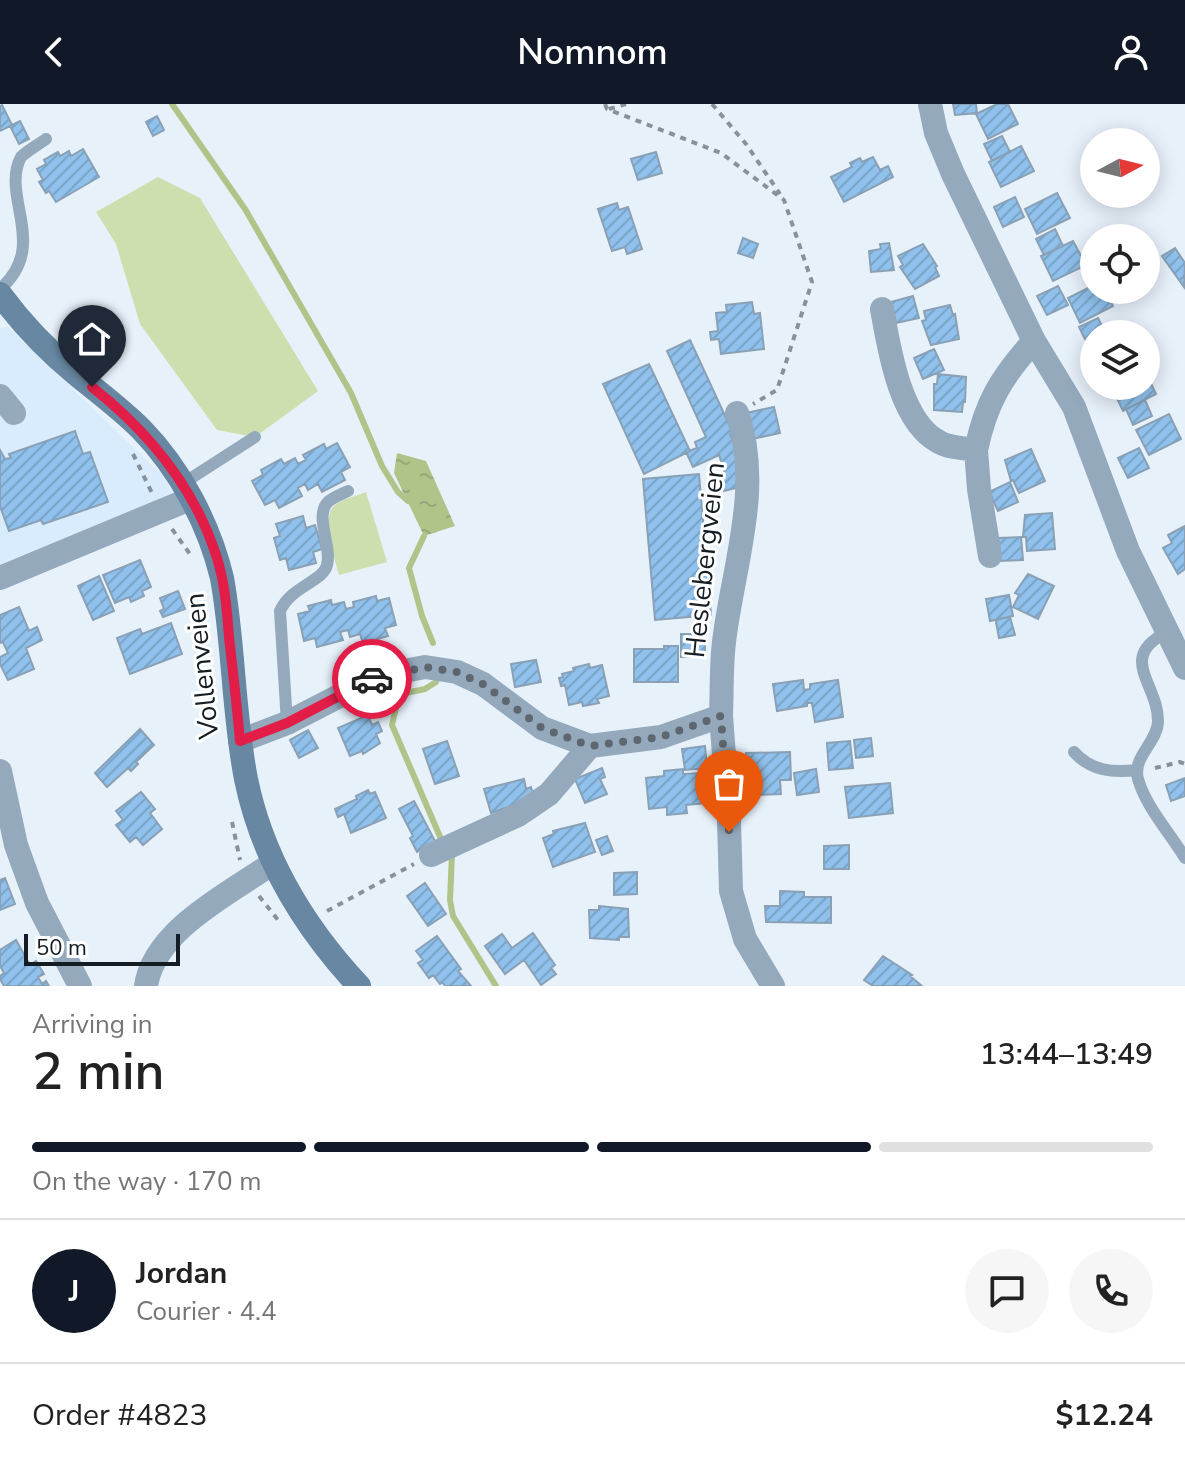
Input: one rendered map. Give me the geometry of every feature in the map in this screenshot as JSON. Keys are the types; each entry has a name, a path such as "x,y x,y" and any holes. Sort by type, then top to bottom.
{"main road":[{"name":"Vollenveien","path":"0,292 34,335 142,430 165,456 186,492 208,535 222,578 240,741 254,812 273,863 307,922 359,986"}],"street":[{"path":"930,104 936,133 953,174 1034,341 1074,407 1128,551 1185,668"},
{"path":"882,309 892,360 907,402 924,431 940,443 976,450"},
{"path":"990,556 976,450 981,425 992,396 1009,368 1034,341"},
{"name":"Heslebergveien","path":"737,413 746,438 748,475 744,530 724,642 721,716 731,891 745,939 773,986"},
{"path":"0,578 160,511 186,492"},
{"path":"240,741 287,723 378,676 425,667 457,672 483,684 542,728 590,746 661,737 721,716"},
{"path":"431,855 518,815 549,794 590,746"},
{"path":"0,771 16,845 37,903 80,986"},
{"path":"146,986 155,956 176,932 273,863"}],"lane":[{"path":"0,292 16,270 20,258 7,197 11,172 19,158 46,139"},
{"path":"186,492 255,437"},
{"path":"287,723 280,611 286,598 327,569 329,557 323,510 327,502 348,491"},
{"path":"1167,632 1146,646 1142,657 1143,672 1158,723 1137,770 1142,788 1185,858"},
{"path":"1074,752 1100,769 1119,773 1137,770"}],"path":[{"path":"606,107 626,104"},
{"path":"712,104 746,144 784,200 812,282 777,390 737,413"},
{"path":"606,107 721,153 784,200"},
{"path":"131,451 160,511 194,560"},
{"path":"1137,770 1146,771 1180,762 1185,764"},
{"path":"231,812 238,854 249,880 265,906 280,922"},
{"path":"307,922 431,855"}],"shaded area":[{"path":"158,177 200,198 318,391 255,437 217,430 140,324 116,244 96,212"},
{"path":"7,326 162,475 173,494 0,567 0,329"},
{"path":"366,492 387,562 339,575 330,538 331,511 338,503"}],"water":[{"path":"397,453 426,461 455,526 424,536 394,473"}],"building":[{"path":"953,104 976,104 977,113 955,115"},
{"path":"997,104 1008,104 1018,124 988,139 976,114"},
{"path":"0,106 12,125 0,131"},
{"path":"157,116 164,130 153,136 146,122"},
{"path":"20,121 29,139 19,144 10,126"},
{"path":"1002,136 1010,152 992,161 984,144"},
{"path":"1021,146 1034,171 1001,187 989,162"},
{"path":"83,149 99,177 56,202 39,182 43,180 37,169 46,164 44,160 58,152 60,156 69,151 71,156"},
{"path":"656,152 662,173 638,180 631,159"},
{"path":"873,157 880,170 888,166 893,177 844,202 831,177 852,167 850,163 860,158 862,162"},
{"path":"1057,193 1070,218 1037,234 1025,209"},
{"path":"1015,197 1024,217 1003,227 994,207"},
{"path":"617,203 619,210 628,207 642,249 627,254 625,247 612,251 598,209"},
{"path":"1055,229 1063,246 1044,255 1036,239"},
{"path":"743,238 758,244 753,258 738,253"},
{"path":"1073,241 1080,254 1080,268 1053,281 1041,256"},
{"path":"889,243 894,270 871,272 869,251 881,249 880,244"},
{"path":"923,244 937,266 939,276 915,289 900,267 903,265 898,256"},
{"path":"1175,248 1185,263 1184,287 1162,256"},
{"path":"1058,286 1068,305 1047,315 1037,296"},
{"path":"1080,292 1080,304 1113,306 1080,320 1080,323 1068,298"},
{"path":"913,296 919,318 896,323 891,302"},
{"path":"752,302 754,314 760,313 764,349 721,354 719,339 711,340 710,332 718,331 716,313 727,312 726,305"},
{"path":"950,305 955,314 959,339 931,345 922,321 926,320 924,311"},
{"path":"690,340 733,433 730,434 741,464 740,487 724,491 724,470 719,455 693,467 686,452 697,448 695,442 706,437 667,351"},
{"path":"934,349 944,370 923,379 914,358"},
{"path":"649,364 690,451 644,474 603,384"},
{"path":"938,374 966,377 962,412 934,410 934,384 937,384"},
{"path":"1118,400 1144,400 1123,411"},
{"path":"1145,400 1152,416 1133,425 1126,409"},
{"path":"774,407 780,433 752,439 746,413"},
{"path":"1169,414 1181,439 1149,455 1136,430"},
{"path":"75,431 83,454 90,452 108,502 43,524 41,520 9,531 0,506 0,450 5,459 11,458 9,454"},
{"path":"337,443 350,467 341,472 345,480 322,492 318,484 308,490 305,484 298,488 302,496 279,508 275,500 265,505 252,481 263,475 261,470 281,459 284,464 295,458 298,464 306,460 303,455 324,444 326,449"},
{"path":"1139,448 1149,468 1128,478 1118,458"},
{"path":"1031,449 1045,481 1019,493 1011,481 1005,460"},
{"path":"699,474 711,615 655,620 643,479"},
{"path":"1010,482 1018,502 998,511 989,492"},
{"path":"1052,513 1055,549 1027,551 1026,537 1023,537 1025,515"},
{"path":"303,516 306,528 315,525 322,549 313,552 316,563 289,570 286,558 280,560 274,538 280,536 276,524"},
{"path":"1185,526 1185,569 1178,574 1163,548 1172,543 1168,535"},
{"path":"1021,537 1023,560 999,561 998,538"},
{"path":"140,560 151,587 142,591 144,596 131,602 129,597 115,603 103,575"},
{"path":"1028,574 1054,586 1038,619 1013,607 1019,595 1015,593"},
{"path":"99,576 114,611 93,620 78,586"},
{"path":"178,591 185,609 163,617 160,598"},
{"path":"1009,595 1013,616 990,621 986,599"},
{"path":"376,596 377,601 389,598 396,625 385,628 388,636 363,643 360,634 350,637 348,630 340,632 343,640 317,647 315,638 304,641 298,614 310,611 308,606 331,600 332,605 344,602 346,609 354,607 353,602"},
{"path":"19,607 29,631 37,627 42,640 26,648 34,669 8,680 0,664 0,657 8,653 3,642 0,643 0,615"},
{"path":"1010,617 1015,635 999,638 996,622"},
{"path":"171,623 182,654 130,674 117,638 140,629 142,634"},
{"path":"681,634 705,634 705,657 681,657"},
{"path":"664,646 678,646 678,682 634,682 634,649 664,649"},
{"path":"536,660 541,682 515,687 511,664"},
{"path":"589,664 590,668 602,665 609,696 597,699 599,703 569,705 565,685 561,686 559,678 574,671 573,668"},
{"path":"803,680 804,690 810,689 810,684 838,680 843,717 815,722 812,703 777,711 773,684"},
{"path":"368,715 372,725 378,722 382,731 376,734 380,743 363,754 362,751 350,756 338,728"},
{"path":"140,729 154,745 131,771 128,768 107,787 95,773"},
{"path":"308,730 318,748 299,758 290,740"},
{"path":"871,738 873,756 856,758 854,740"},
{"path":"447,741 459,776 435,784 423,749"},
{"path":"850,741 853,768 829,770 827,743"},
{"path":"705,746 707,768 685,770 682,749"},
{"path":"790,752 791,780 780,780 781,794 759,795 759,781 746,781 746,753"},
{"path":"602,768 605,777 600,779 607,794 585,803 575,779"},
{"path":"683,769 683,774 703,773 705,803 686,805 687,813 667,815 667,807 649,809 646,778 664,776 664,771"},
{"path":"816,769 819,792 797,795 794,773"},
{"path":"1185,778 1185,796 1171,801 1166,785"},
{"path":"524,779 526,789 531,787 534,798 491,813 484,789"},
{"path":"890,783 893,813 849,818 845,787"},
{"path":"368,790 370,794 375,792 386,818 351,833 344,814 338,817 335,809"},
{"path":"141,792 155,809 150,813 162,829 143,845 136,837 130,842 116,825 123,820 116,811"},
{"path":"414,801 436,843 417,852 410,838 413,836 399,809"},
{"path":"585,823 595,852 553,867 543,838 554,834 553,831"},
{"path":"607,836 613,851 602,855 596,840"},
{"path":"849,845 849,869 824,869 824,846"},
{"path":"637,872 637,894 614,895 614,873"},
{"path":"5,878 15,904 0,910 0,880"},
{"path":"425,883 446,914 428,926 407,896"},
{"path":"780,891 804,892 804,897 831,897 831,923 766,922 765,906 780,906"},
{"path":"599,906 628,909 629,937 619,937 619,940 590,938 589,910 599,910"},
{"path":"533,933 555,965 551,968 556,974 541,985 524,960 505,974 485,946 502,934 512,948"},
{"path":"437,936 471,986 440,984 433,975 429,978 418,963 423,960 416,951"},
{"path":"16,940 30,965 36,961 44,974 38,977 42,984 46,981 49,986 4,986 0,979 4,973 0,966 0,950"},
{"path":"883,956 912,975 922,986 873,986 864,980"}],"waterway":[{"path":"172,104 245,209 351,393 382,466 398,492 408,501"},
{"path":"424,536 409,568 433,643"},
{"path":"437,678 425,689 406,693 398,699 392,725 441,839"},
{"path":"452,854 450,900 453,916 496,986"}],"way so far":[{"path":"372,679 425,667 457,672 483,684 542,728 590,746 661,737 721,716 729,832"}],"route":[{"path":"92,387 111,401 157,447 171,465 205,528 217,558 226,598 240,741 287,723 372,679"}]}
